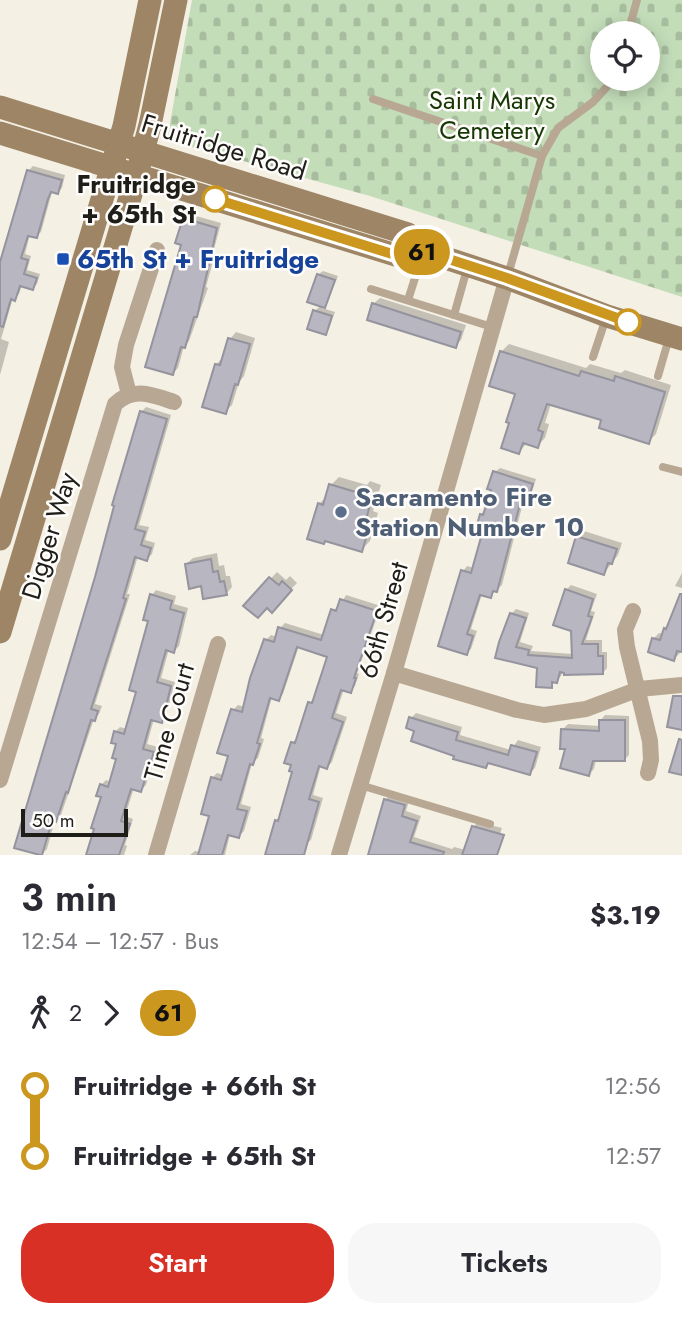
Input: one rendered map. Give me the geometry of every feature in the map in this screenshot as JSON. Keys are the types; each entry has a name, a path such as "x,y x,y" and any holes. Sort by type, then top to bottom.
{"main road":[{"path":"0,539 118,143 150,0"},
{"path":"0,632 137,174 176,0"},
{"name":"Fruitridge Road","path":"0,107 408,234 424,251 507,278 607,316 676,337"},
{"name":"Fruitridge Road","path":"1,136 137,174 402,257 424,251"}],"street":[{"path":"157,250 126,345 122,367 129,394 143,392 174,402"},
{"name":"66th Street","path":"339,855 507,278"},
{"name":"Digger Way","path":"0,780 115,404 129,394"},
{"path":"633,611 625,629 650,741 651,760 648,773"},
{"name":"Time Court","path":"156,855 218,644"},
{"path":"394,673 517,710 544,715 586,709 639,689 682,685"}],"lane":[{"path":"631,21 637,0"},
{"path":"507,278 542,156 558,128 593,102 603,91"},
{"path":"373,99 542,156"},
{"path":"408,300 424,251"},
{"path":"454,315 468,266"},
{"path":"371,289 492,327"},
{"path":"593,357 607,316"},
{"path":"658,376 676,337"},
{"path":"663,467 682,472"},
{"path":"360,785 490,824"}],"green space":[{"name":"Saint Marys Cemetery","path":"192,0 682,0 682,297 370,196 167,140"}],"building":[{"path":"27,170 62,180 58,194 51,192 37,238 28,236 21,258 28,260 24,274 37,278 33,290 20,286 15,301 11,299 3,327 0,326 0,262"},
{"path":"183,218 217,228 197,317 194,317 185,348 181,347 173,375 145,367 181,245 175,243"},
{"path":"317,274 335,280 325,308 307,302"},
{"path":"372,303 461,332 456,348 367,320"},
{"path":"313,310 332,316 326,335 307,329"},
{"path":"228,338 250,344 226,414 202,407 215,364 220,365"},
{"path":"500,351 579,376 581,371 614,381 615,376 665,392 649,444 599,428 601,420 547,404 538,430 543,432 538,448 523,443 519,454 501,448 515,394 489,386"},
{"path":"140,411 167,419 135,529 145,532 141,545 151,548 147,561 135,557 123,598 126,599 91,709 98,711 95,721 91,720 68,793 66,792 56,822 52,821 40,855 14,848 95,577 114,506 112,505"},
{"path":"493,471 533,484 527,502 521,500 497,592 493,591 491,598 480,595 467,634 473,636 467,655 438,646 461,570 471,573 483,530 476,528 491,490 487,489"},
{"name":"Sacramento Fire Station Number 10","path":"329,484 359,493 360,489 373,493 366,520 371,521 362,552 325,541 324,544 307,539 318,503 323,505"},
{"path":"576,536 617,549 612,564 608,563 604,575 568,563"},
{"path":"211,559 213,572 218,571 220,582 224,581 227,595 203,599 201,586 189,589 185,564"},
{"path":"269,577 279,585 282,581 292,590 272,613 267,608 258,618 243,606"},
{"path":"565,589 593,599 588,616 592,617 582,644 598,644 598,656 603,656 603,674 564,675 560,672 557,683 552,682 552,688 536,687 537,668 495,658 499,642 510,613 526,618 516,647 529,650 528,655 572,658 571,631 553,625"},
{"path":"150,594 172,601 170,609 184,613 174,653 166,650 157,682 171,686 162,723 151,720 143,749 154,752 141,792 131,789 121,821 130,824 119,855 86,855 101,797 96,796 100,784 108,787 116,759 112,758 116,744 111,743 114,731 124,734 136,692 129,690 148,621 143,620"},
{"path":"680,594 682,652 677,651 674,661 648,652 652,638 660,640"},
{"path":"340,599 377,611 351,693 341,690 332,718 343,722 327,769 319,766 309,799 319,802 304,855 265,855 292,772 289,771 291,765 284,763 291,742 295,743 308,702 312,703 327,657 297,647 279,701 270,698 257,743 260,744 253,765 250,764 237,809 247,811 239,838 228,835 222,855 198,855 209,816 201,814 211,777 221,780 228,756 217,753 231,709 242,712 250,678 264,639 274,642 278,627 321,640 331,609 336,611"},
{"path":"673,696 682,696 682,730 667,727"},
{"path":"409,717 458,732 456,740 508,755 511,745 537,752 530,775 488,763 486,768 453,759 454,756 411,741 414,731 406,728"},
{"path":"599,720 625,720 625,761 593,761 589,776 560,768 565,749 560,749 561,729 599,731"},
{"path":"679,739 682,740 682,775 669,772"},
{"path":"384,799 405,805 402,816 417,821 410,842 444,852 443,855 368,855"},
{"path":"472,826 504,835 497,855 462,855"}],"bus line":[{"name":"61","path":"215,199 402,257 424,251 628,322"}],"place":[{"name":"Fruitridge + 65th St","path":"215,199"},
{"name":"65th St + Fruitridge","path":"63,259"},
{"name":"Sacramento Fire Station Number 10","path":"341,512"}]}
